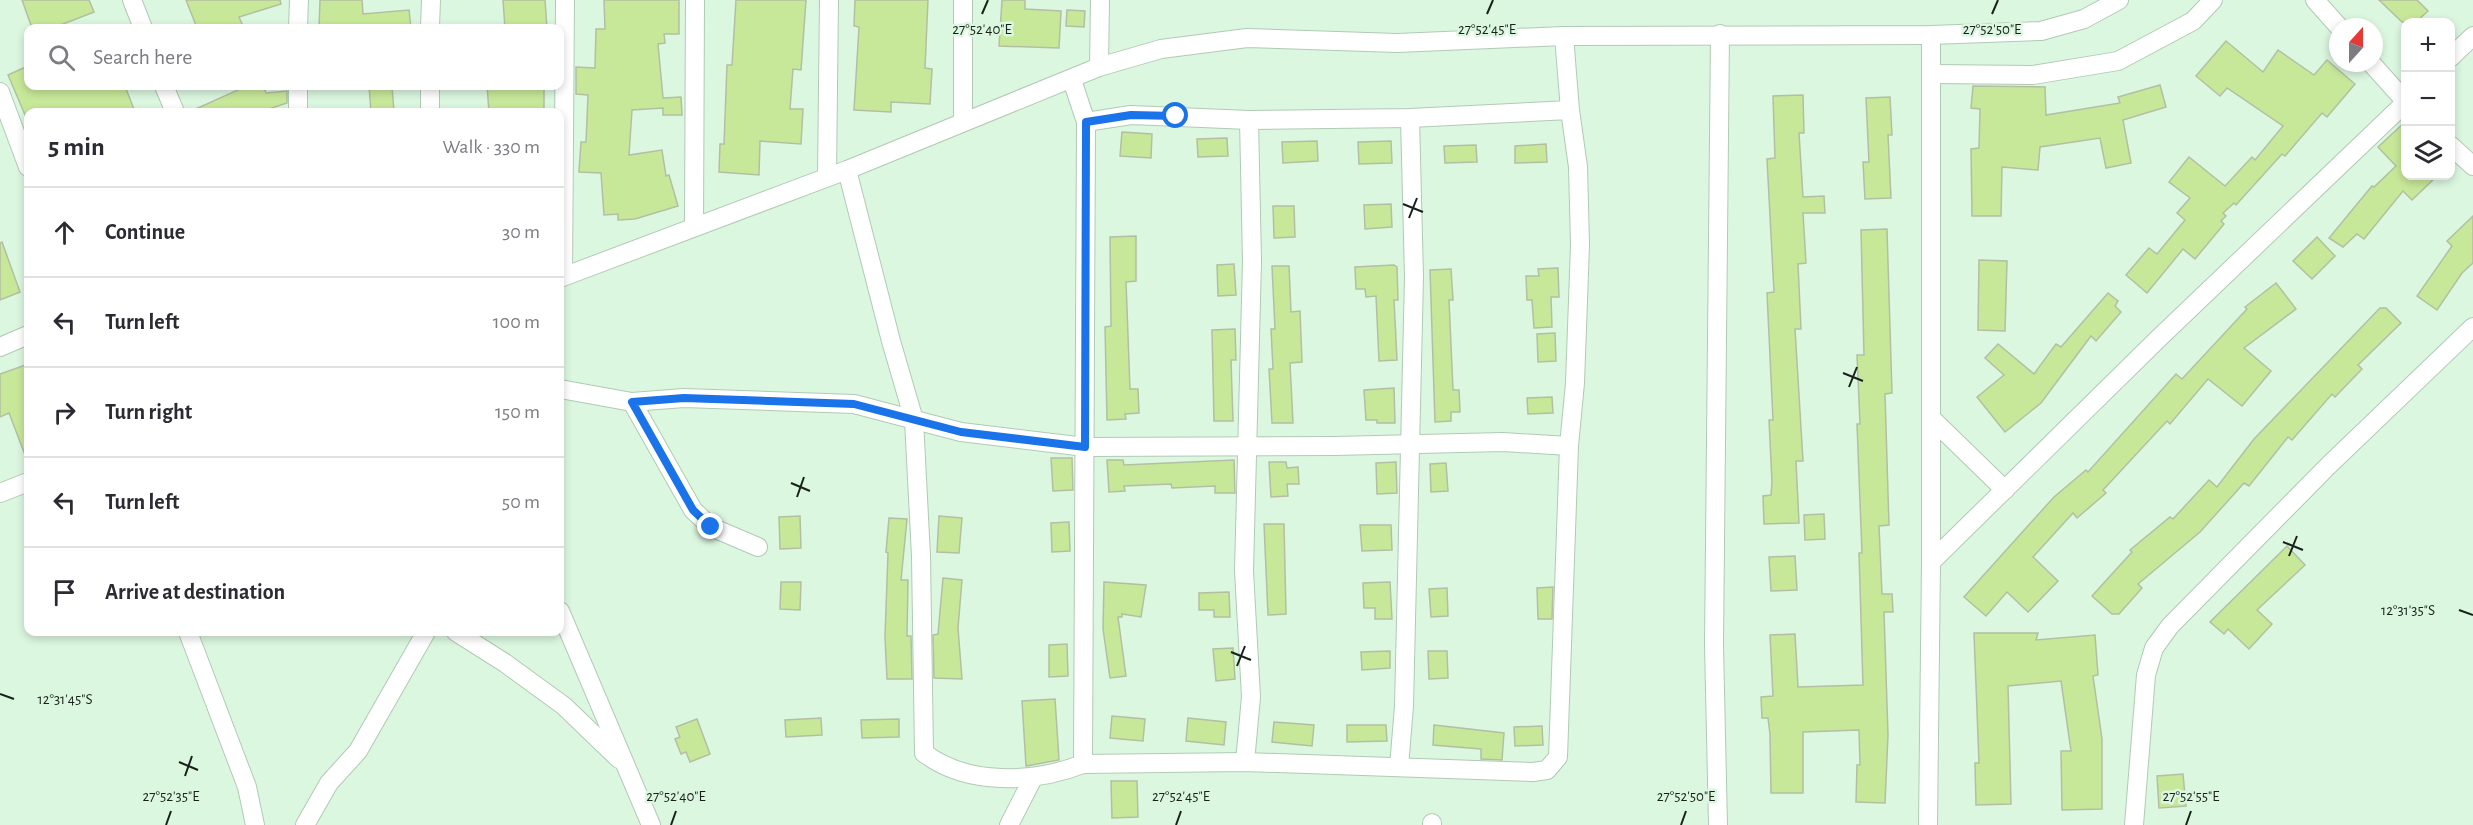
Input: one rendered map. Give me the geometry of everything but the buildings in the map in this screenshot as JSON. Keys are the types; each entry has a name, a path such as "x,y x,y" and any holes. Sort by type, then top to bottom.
{"street":[{"path":"132,0 141,24"},
{"path":"298,0 298,24"},
{"path":"430,24 431,0"},
{"path":"564,69 565,0"},
{"path":"694,226 695,0"},
{"path":"827,176 829,0"},
{"path":"963,0 963,121"},
{"path":"1100,0 1100,67"},
{"path":"564,276 847,170 1100,67 1161,49 1247,38 1397,43 1564,36 1931,35 2041,31 2084,19 2119,0"},
{"path":"1933,74 2033,75 2118,61 2193,21 2213,0"},
{"path":"2315,0 2331,18"},
{"path":"1718,825 1714,633 1720,34"},
{"path":"1928,825 1933,74 1931,35"},
{"path":"847,170 914,420 921,556 924,753 938,764 963,772 1033,778 1061,773 1083,765 1245,762 1533,772 1547,770 1558,758 1569,446 1575,382 1580,245 1578,167 1570,110 1564,36"},
{"path":"2455,54 2473,36"},
{"path":"2379,72 2401,96"},
{"path":"1072,80 1086,122 1083,765"},
{"path":"166,90 173,108"},
{"path":"298,90 298,108"},
{"path":"430,90 430,108"},
{"path":"563,108 564,90"},
{"path":"0,92 24,156"},
{"path":"1931,561 2159,338 2401,107"},
{"path":"1086,122 1131,115 1249,120 1410,118 1570,110"},
{"path":"1400,767 1404,706 1414,277 1410,118"},
{"path":"1245,762 1251,697 1244,571 1252,261 1249,120"},
{"path":"2455,148 2473,166"},
{"path":"2134,825 2146,675 2154,648 2170,626 2320,473 2473,327"},
{"path":"0,346 24,337"},
{"path":"564,390 632,402 684,398 854,404 961,432 1085,447 1334,446 1503,442 1569,446"},
{"path":"632,402 693,510 711,527 758,547"},
{"path":"1931,418 2005,490"},
{"path":"0,493 24,484"},
{"path":"564,620 651,825"},
{"path":"190,636 247,786 255,825"},
{"path":"305,825 329,783 358,751 424,636"},
{"path":"462,636 505,663 564,706 625,765"},
{"path":"1009,825 1033,778"}],"route":[{"path":"711,527 693,510 655,439 632,402 684,398 854,404 961,432 1085,447 1086,122 1131,115 1176,116"}]}
